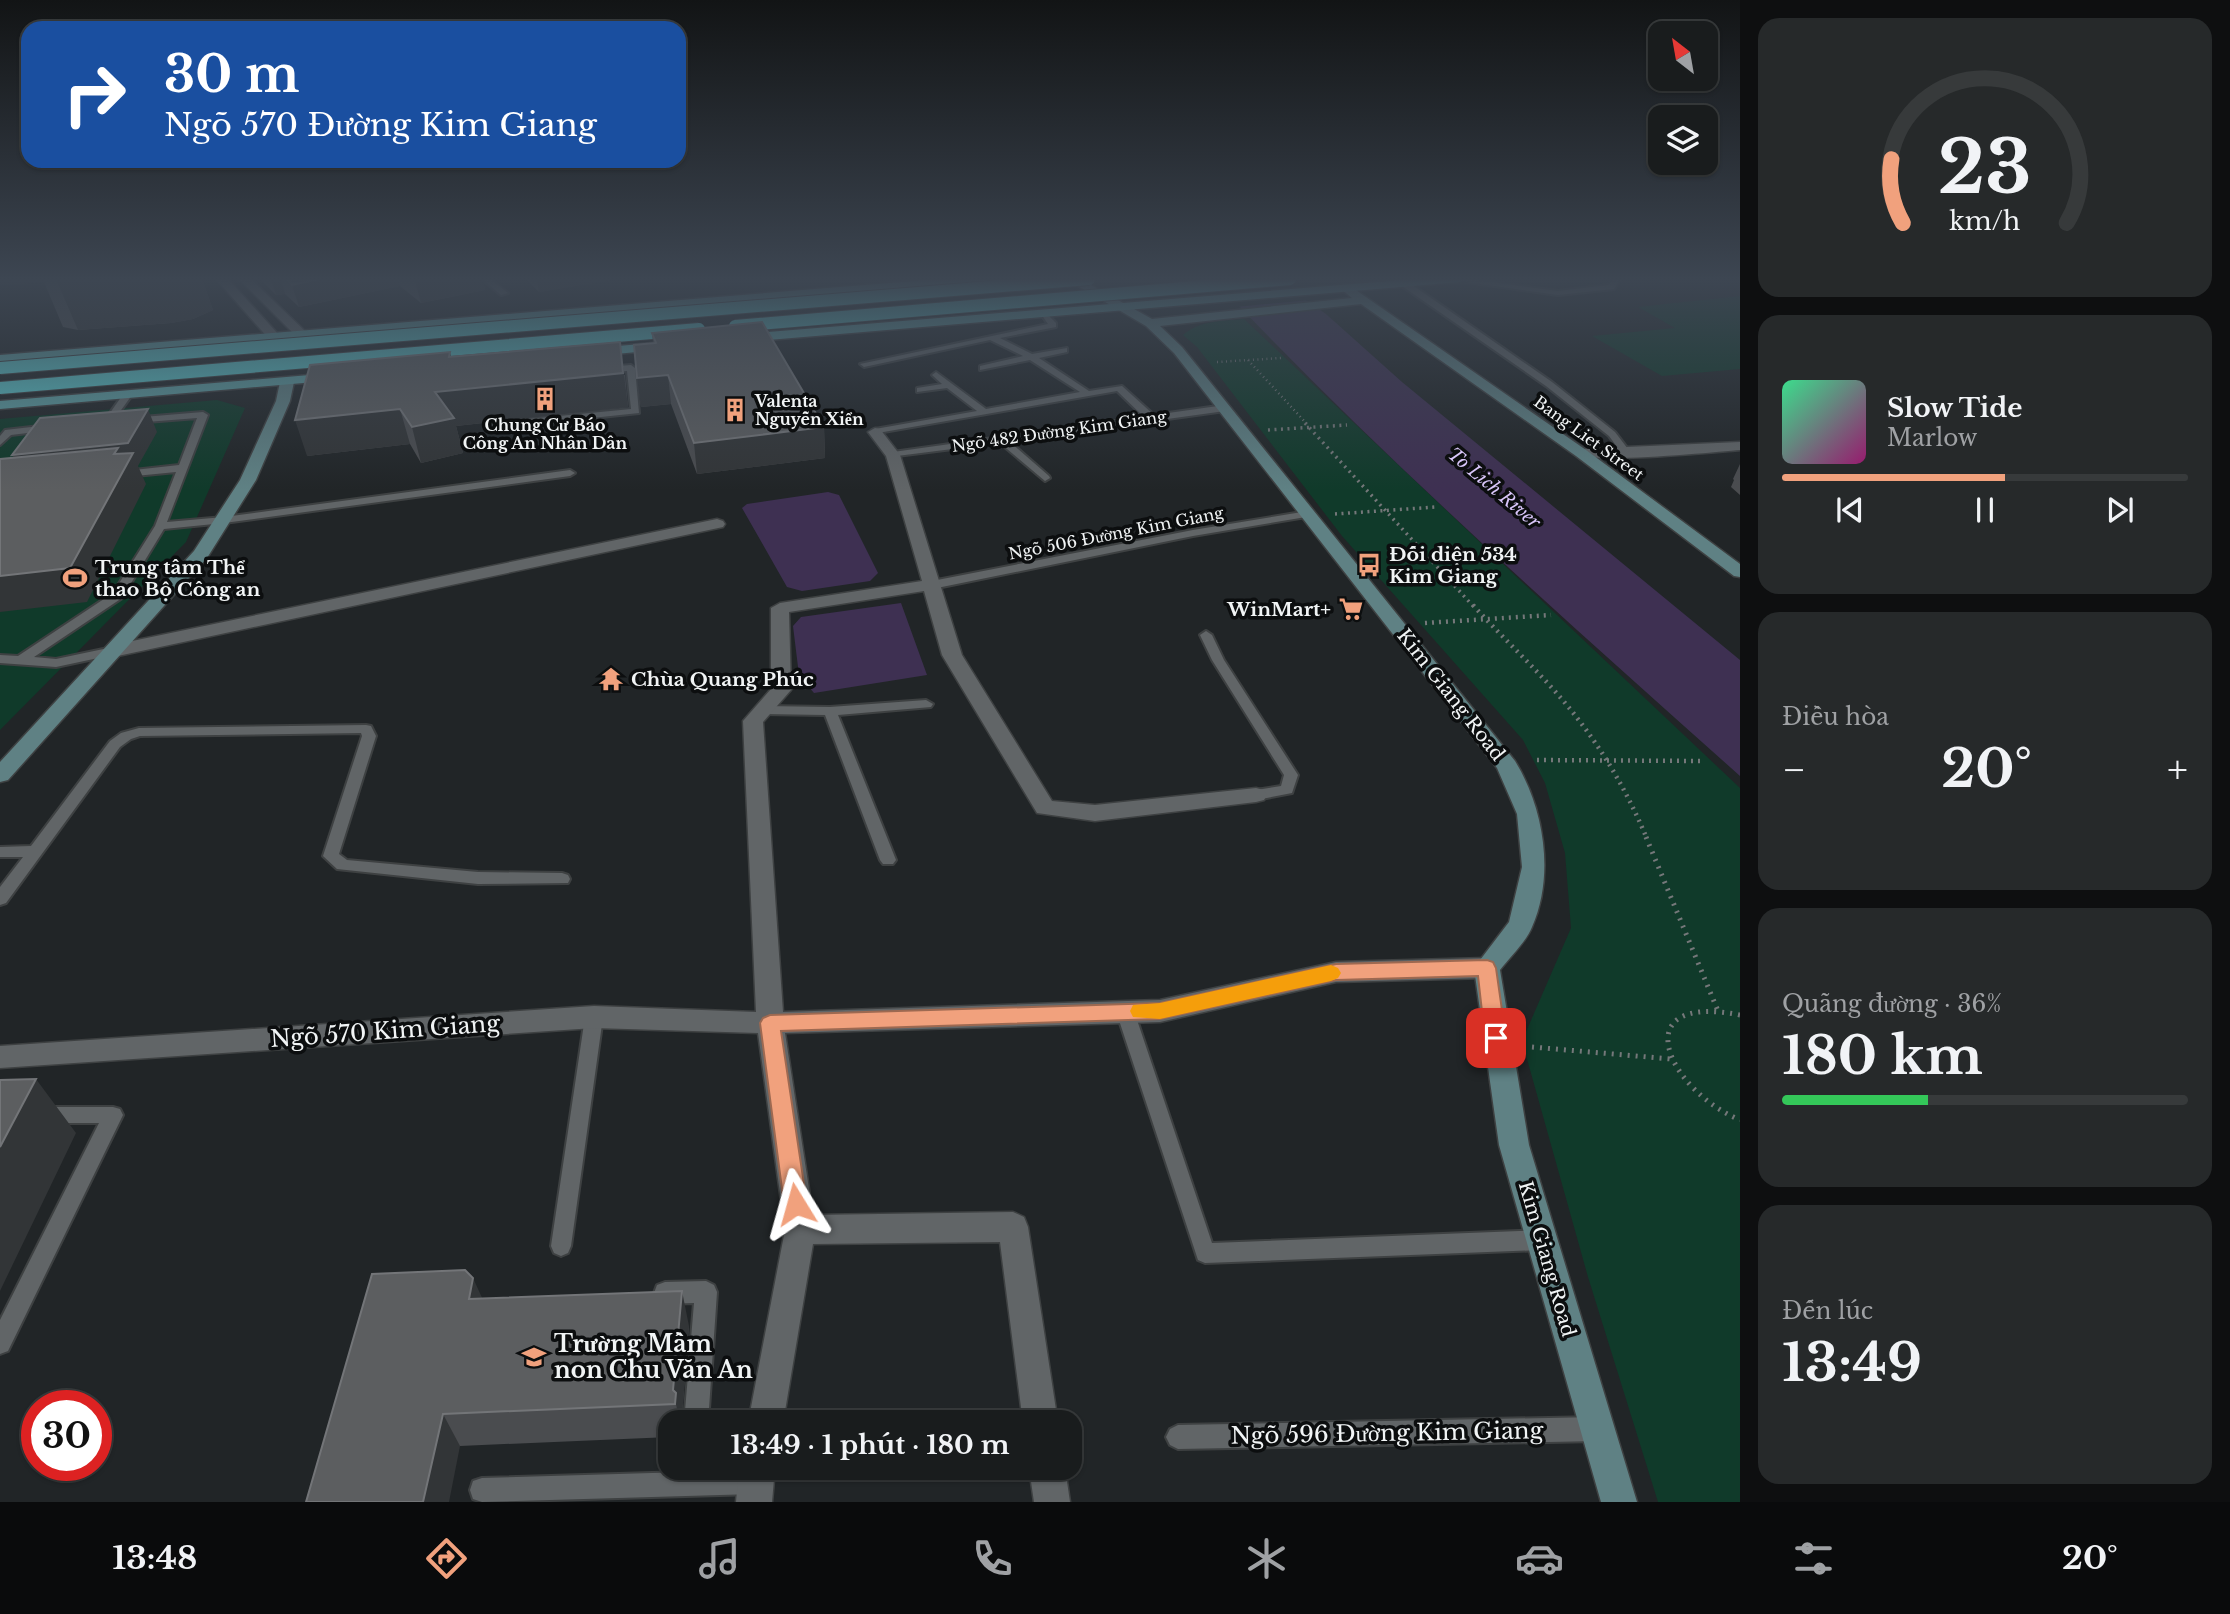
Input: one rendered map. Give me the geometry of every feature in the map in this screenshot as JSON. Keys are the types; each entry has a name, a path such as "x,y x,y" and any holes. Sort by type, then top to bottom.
{"highway":[{"path":"0,368 231,349"},
{"path":"0,387 453,349"}],"main road":[{"path":"0,359 123,349"},
{"path":"595,352 599,349"},
{"path":"557,355 626,349"},
{"path":"0,405 348,375"}],"street":[{"name":"Kim Giang Road","path":"1177,349 1318,515 1507,765 1528,814 1534,867 1521,925 1487,968 1514,1145 1619,1502"},
{"name":"Bang Liet Street","path":"1433,349 1581,453 1740,572"},
{"path":"0,775 201,554 224,520 263,450 283,401 287,382"},
{"path":"875,432 893,455 952,655 1045,808 1095,813 1256,795"},
{"path":"1581,453 1740,446"},
{"path":"113,651 717,524"},
{"path":"767,1410 800,1230 770,1023 754,721 781,690 780,608 932,585"},
{"name":"Ngõ 570 Kim Giang","path":"0,1057 594,1017 770,1023 1160,1011 1336,972 1487,968"},
{"path":"800,1230 1013,1227 1039,1410"},
{"path":"1049,1480 1052,1502"}],"lane":[{"path":"497,425 636,411 631,368 638,349"},
{"path":"864,364 934,349"},
{"path":"1015,349 1087,393"},
{"path":"1499,349 1549,384 1612,435 1626,453"},
{"path":"983,368 1064,350"},
{"path":"593,371 631,368"},
{"path":"936,375 985,412"},
{"path":"920,390 950,385"},
{"path":"875,432 1119,388 1151,418"},
{"path":"108,422 127,395"},
{"name":"Ngõ 482 Đường Kim Giang","path":"893,455 1225,408"},
{"path":"21,660 118,595 160,526 203,415 95,424"},
{"path":"0,442 8,432 58,427"},
{"path":"1001,439 1045,478"},
{"path":"118,475 183,468"},
{"path":"160,526 224,520 570,473"},
{"name":"Ngõ 506 Đường Kim Giang","path":"932,585 1193,533 1318,515"},
{"path":"1206,635 1230,680 1291,775 1287,789 1256,795"},
{"path":"0,659 56,663 113,651"},
{"path":"763,710 830,711 926,704"},
{"path":"830,711 888,860"},
{"path":"0,899 115,744 126,736 139,732 366,729 369,736 331,856 342,866 478,878 562,879"},
{"path":"0,852 37,851"},
{"path":"1125,1011 1205,1254 1542,1240"},
{"path":"561,1246 594,1017"},
{"path":"0,1343 113,1115 25,1115"},
{"path":"639,1294 706,1292 697,1410"},
{"name":"Ngõ 596 Đường Kim Giang","path":"1178,1437 1597,1429"},
{"path":"482,1490 640,1494 680,1480"},
{"path":"724,1480 755,1484"}],"path":[{"path":"1217,362 1281,358"},
{"path":"1248,360 1485,619 1553,689 1607,761 1636,813 1718,1011"},
{"path":"1264,430 1347,425"},
{"path":"1318,515 1436,507"},
{"path":"1425,623 1550,615"},
{"path":"1537,760 1702,761"},
{"path":"1740,1015 1704,1010 1684,1015 1672,1026 1667,1041 1671,1059 1683,1079 1703,1099 1740,1121"},
{"path":"1532,1047 1671,1059"}],"green space":[{"path":"1199,349 1276,349 1740,788 1740,1502 1658,1502 1588,1277 1522,1041 1571,928 1565,853 1545,783 1523,740 1342,536"},
{"path":"1615,349 1740,349 1740,369 1662,376"},
{"name":"Trung tâm Thể thao Bộ Công an","path":"217,400 245,408 186,542 0,730 0,419"}],"water":[{"name":"To Lich River","path":"1281,349 1365,349 1740,660 1740,776 1548,604 1360,428"},
{"path":"828,492 839,495 878,573 870,581 802,591 787,587 742,508 747,504"},
{"path":"901,603 927,675 814,693 799,675 793,626 801,617"}],"building":[{"path":"539,349 621,349 623,373 435,392 454,418 412,427 400,409 295,420 310,365 450,352 449,357"},
{"name":"Valenta Nguyễn Xiển","path":"634,349 778,349 824,427 694,443 668,375 637,378"},
{"path":"148,409 128,443 12,455 40,418"},
{"path":"118,448 114,454 133,453 70,568 0,576 0,459"},
{"path":"36,1079 0,1147 0,1080"},
{"path":"465,1270 473,1278 469,1299 682,1291 673,1390 676,1393 675,1404 443,1414 423,1502 306,1502 372,1274"}],"slow traffic":[{"path":"1140,1011 1160,1011 1331,973"}],"place":[{"name":"Chung Cư Báo Công An Nhân Dân","path":"545,399"},
{"name":"Valenta Nguyễn Xiển","path":"735,410"},
{"name":"Đối diện 534 Kim Giang","path":"1369,565"},
{"name":"Trung tâm Thể thao Bộ Công an","path":"75,578"},
{"name":"WinMart+","path":"1351,609"},
{"name":"Chùa Quang Phúc","path":"611,679"},
{"name":"Trường Mầm non Chu Văn An","path":"534,1357"}],"route":[{"path":"796,1204 770,1023 1160,1011 1336,972 1487,968 1496,1038"}]}
